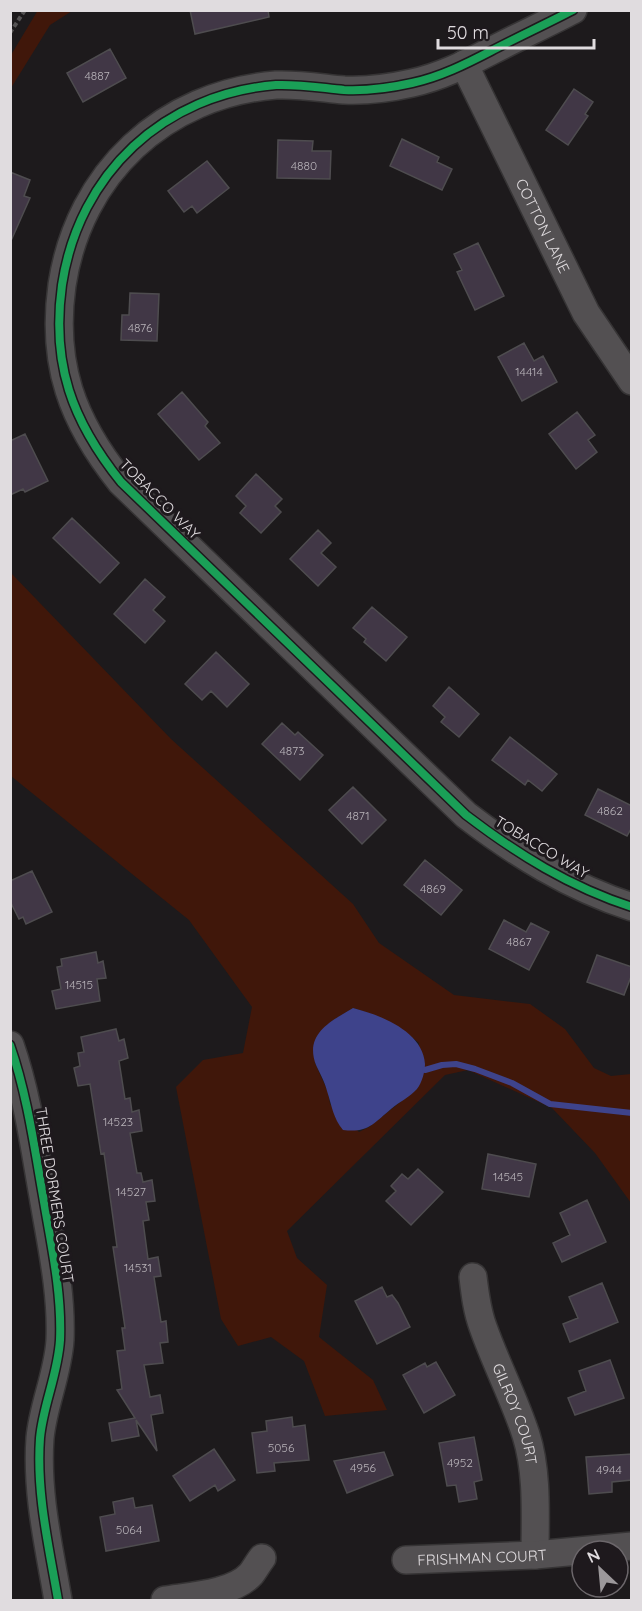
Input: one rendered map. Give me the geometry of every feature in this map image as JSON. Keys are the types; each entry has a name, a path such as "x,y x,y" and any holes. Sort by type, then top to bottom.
{"street":[{"name":"TOBACCO WAY","path":"573,10 464,64 414,83 380,89 346,90 277,85 237,91 188,108 152,130 127,152 106,176 88,204 74,234 65,268 60,334 63,364 71,400 99,455 121,482 466,815 507,846 559,877 605,899 632,907"},
{"name":"COTTON LANE","path":"464,64 586,313 632,381"},
{"name":"THREE DORMERS COURT","path":"10,1046 25,1091 56,1274 59,1306 60,1342 40,1436 39,1464 39,1487 58,1600"},
{"name":"GILROY COURT","path":"473,1277 483,1327 526,1437 536,1510 535,1555"},
{"name":"FRISHMAN COURT","path":"406,1560 535,1555 632,1546"},
{"path":"165,1600 230,1587 251,1574 261,1558"}],"path":[{"path":"10,33 25,10"}],"shaded area":[{"path":"38,10 72,11 50,25 11,88 11,55"},
{"path":"10,572 171,739 353,904 379,943 454,995 530,1004 565,1029 594,1068 611,1076 631,1074 631,1203 595,1153 552,1108 468,1070 445,1075 287,1231 297,1258 327,1285 319,1337 373,1380 387,1410 325,1416 304,1361 271,1337 238,1346 221,1319 176,1087 203,1060 243,1053 252,1007 189,920 11,776","holes":["353,1008 396,1026 419,1043 418,1088 369,1127 359,1132 330,1104 328,1092 315,1063 332,1021"]},
{"path":"353,1008 398,1026 417,1042 425,1064 422,1080 414,1092 370,1126 352,1131 343,1130 337,1121 313,1054 317,1037 322,1030"}],"building":[{"path":"190,10 268,10 269,17 195,34"},
{"path":"110,49 126,78 83,102 67,73"},
{"path":"574,89 593,102 585,114 588,116 568,145 546,130"},
{"path":"402,139 439,157 437,162 452,169 442,190 390,166"},
{"path":"278,140 313,141 312,151 331,151 330,179 277,178"},
{"path":"207,161 229,188 197,213 192,206 184,212 168,191"},
{"path":"10,172 30,180 24,196 30,198 10,243"},
{"path":"478,243 504,296 475,310 457,272 462,270 454,254"},
{"path":"130,293 159,294 157,341 121,340 122,315 129,315"},
{"path":"524,343 534,361 543,356 557,382 522,401 498,357"},
{"path":"182,392 208,422 205,426 220,443 199,460 158,414"},
{"path":"577,412 595,435 588,440 597,452 576,469 549,434"},
{"path":"25,434 48,481 25,492 23,489 10,495 10,441"},
{"path":"256,474 282,499 275,506 281,512 261,533 240,513 246,506 236,496"},
{"path":"72,518 119,563 100,583 53,538"},
{"path":"318,530 331,543 321,553 336,567 318,586 290,559"},
{"path":"145,579 165,597 153,610 165,621 145,643 114,614"},
{"path":"372,607 407,637 386,661 364,642 366,639 353,628"},
{"path":"216,652 249,684 227,707 211,691 202,700 185,684"},
{"path":"449,687 479,714 459,737 441,722 445,717 433,706"},
{"path":"282,723 295,735 298,732 323,755 300,780 262,744"},
{"path":"510,737 557,774 542,791 528,780 525,785 492,760"},
{"path":"353,787 386,820 362,844 329,810"},
{"path":"598,789 632,806 632,827 627,836 585,815"},
{"path":"425,860 462,890 441,915 404,885"},
{"path":"32,871 52,912 26,924 23,917 19,919 10,901 10,881"},
{"path":"504,920 526,932 531,923 549,932 529,970 489,949"},
{"path":"96,952 98,963 103,961 106,978 97,979 100,1001 56,1009 52,991 61,989 57,967 62,966 61,959"},
{"path":"597,955 632,967 632,974 624,995 587,982"},
{"path":"116,1029 119,1041 124,1039 128,1058 119,1061 125,1099 130,1098 132,1112 139,1110 142,1131 130,1133 137,1173 141,1173 143,1182 152,1180 155,1201 146,1202 149,1220 143,1221 148,1259 158,1257 161,1276 154,1277 161,1322 166,1321 168,1342 160,1343 163,1363 144,1365 150,1397 160,1395 163,1413 151,1415 157,1451 136,1420 139,1436 112,1441 109,1423 135,1418 117,1390 122,1389 117,1351 125,1350 122,1328 125,1328 113,1247 117,1247 104,1153 101,1154 90,1084 78,1086 74,1068 80,1066 78,1053 84,1052 81,1037"},
{"path":"488,1154 536,1164 529,1197 482,1189"},
{"path":"418,1169 443,1192 411,1225 386,1201 396,1191 391,1186 402,1174 408,1179"},
{"path":"587,1200 606,1242 562,1262 553,1243 570,1235 560,1213"},
{"path":"602,1283 618,1322 570,1342 563,1324 578,1318 569,1297"},
{"path":"382,1287 387,1297 392,1295 398,1303 410,1327 377,1344 355,1301"},
{"path":"610,1360 624,1398 575,1415 568,1398 586,1391 579,1371"},
{"path":"436,1362 455,1395 424,1413 403,1375 425,1363 427,1367"},
{"path":"292,1417 293,1427 305,1425 309,1460 274,1463 275,1471 257,1473 252,1433 267,1431 266,1421"},
{"path":"474,1437 482,1480 474,1482 477,1499 459,1502 456,1485 447,1486 439,1443"},
{"path":"214,1449 235,1480 218,1491 215,1485 190,1501 173,1476"},
{"path":"384,1452 393,1475 347,1493 334,1461"},
{"path":"632,1454 632,1480 612,1482 612,1492 589,1494 586,1457"},
{"path":"133,1498 135,1508 152,1505 159,1541 106,1551 100,1517 115,1514 113,1502"}],"waterway":[{"path":"425,1070 456,1064 512,1083 550,1104 632,1113"}],"cycle path":[{"path":"573,10 443,74 422,80 370,90 276,85 235,92 198,104 164,123 133,146 108,175 87,208 71,245 62,285 59,314 60,341 63,366 78,414 90,437 121,482 466,815 545,868 587,890 632,907"},
{"path":"10,1045 29,1120 58,1286 59,1353 44,1414 39,1459 44,1520 58,1600"}]}
